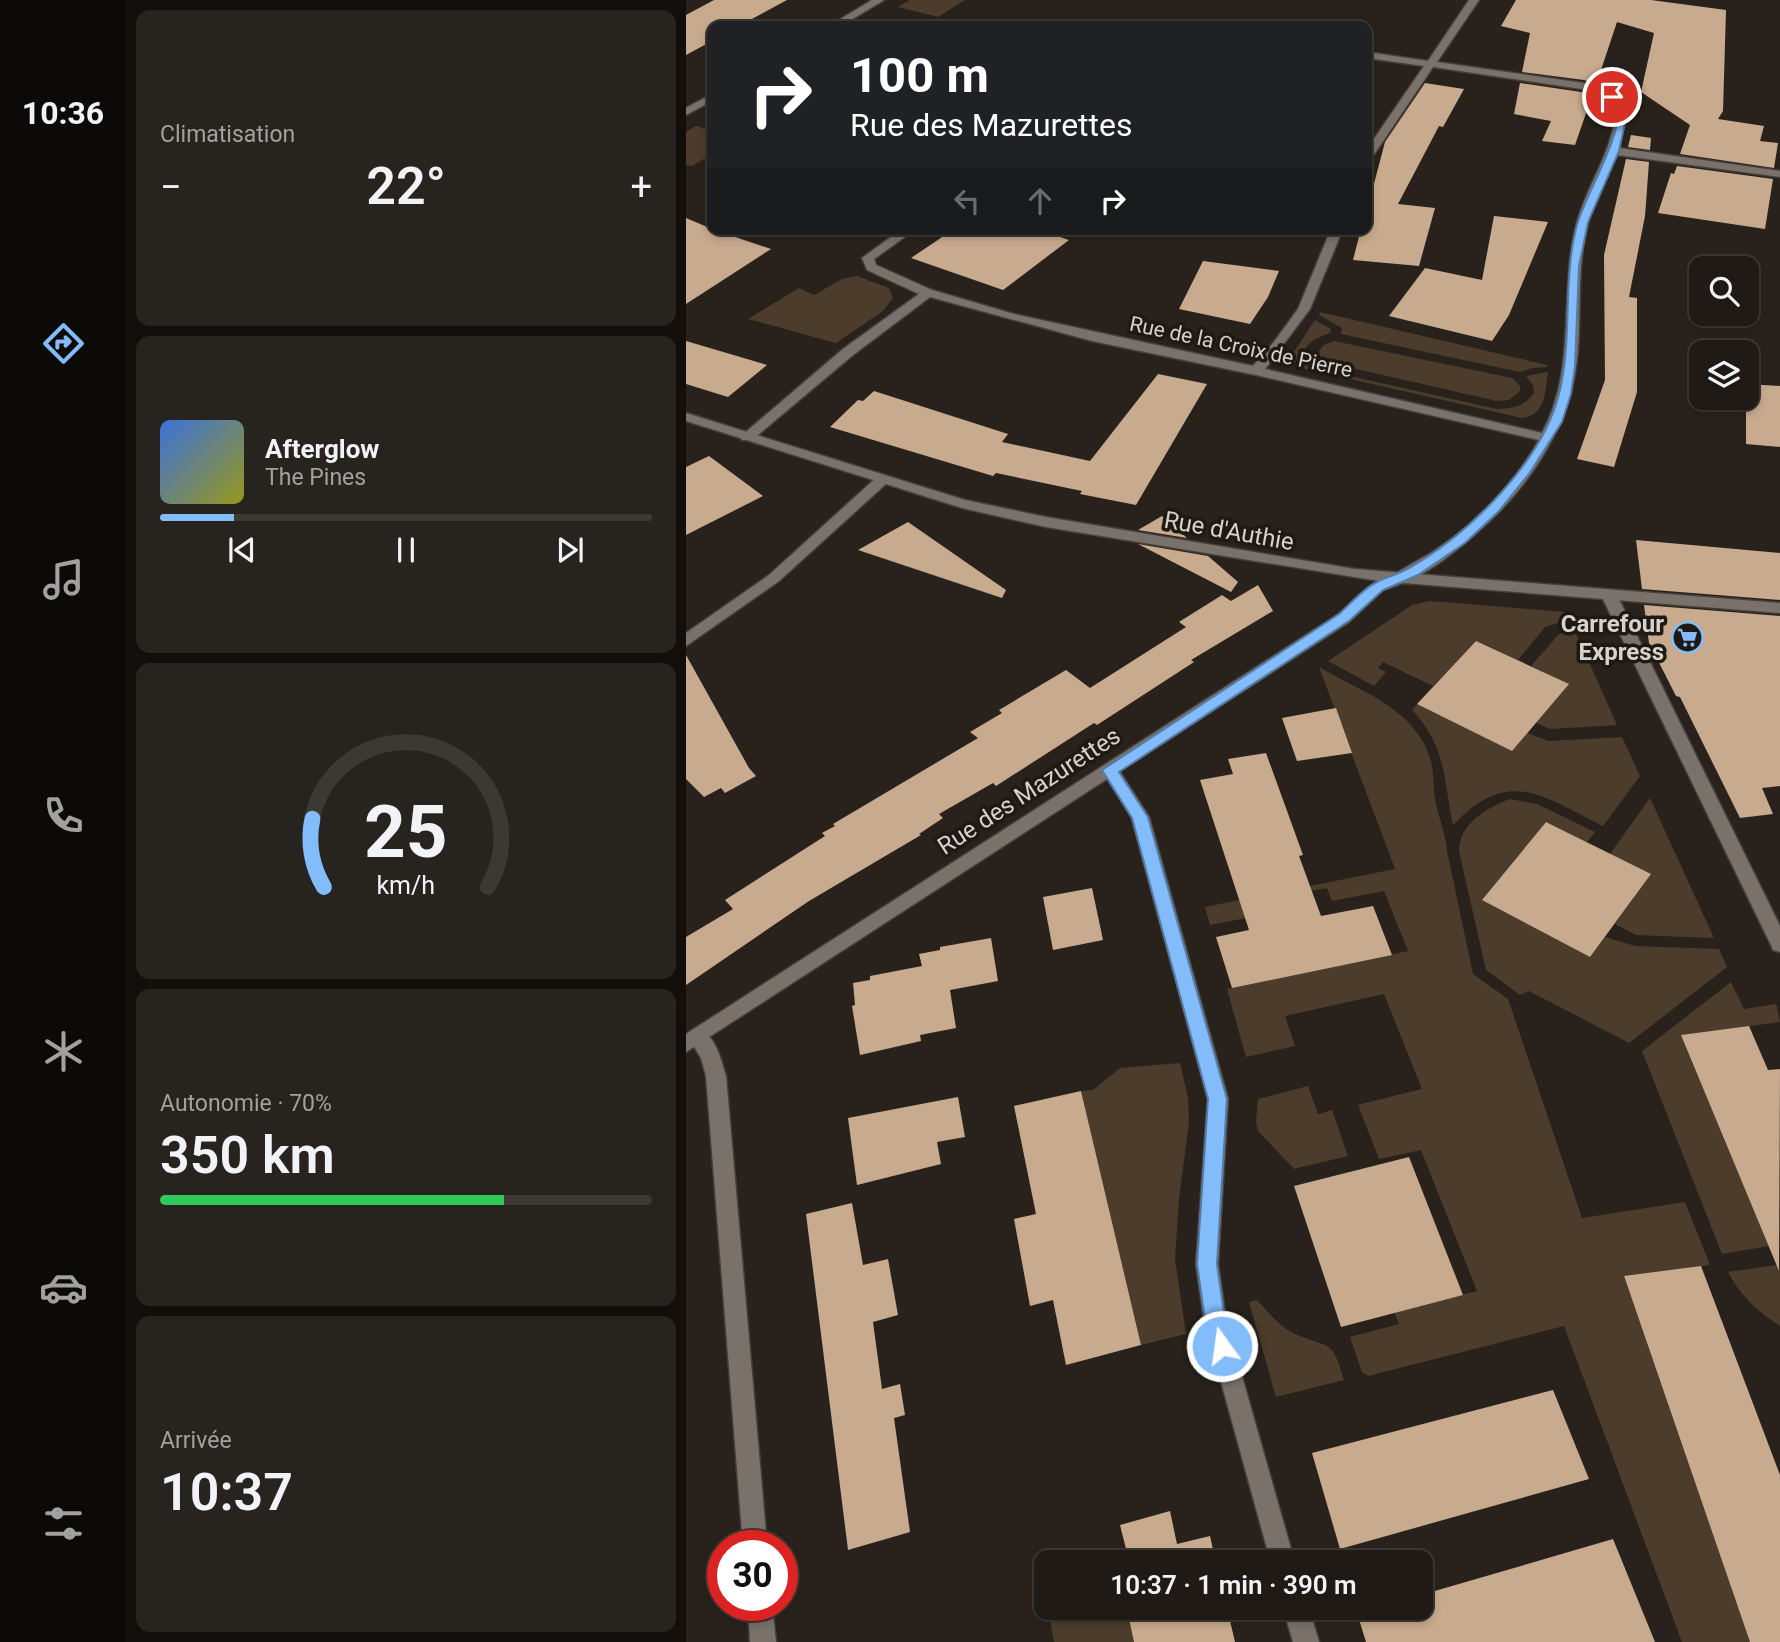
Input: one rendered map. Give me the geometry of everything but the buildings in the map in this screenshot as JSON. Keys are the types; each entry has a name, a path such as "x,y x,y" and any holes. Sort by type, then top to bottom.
{"street":[{"path":"843,21 879,0"},
{"path":"1372,151 1474,0"},
{"path":"1372,56 1430,64"},
{"name":"Rue des Mazurettes","path":"692,1040 1344,618 1378,587 1425,565 1460,540 1495,509 1525,471 1556,422 1565,394 1574,266 1583,222 1614,151 1621,109 1618,102 1604,92 1571,83 1430,64"},
{"path":"686,112 707,100"},
{"path":"1614,151 1780,174"},
{"name":"Rue de la Croix de Pierre","path":"901,235 868,258 869,263 871,267 928,293 1092,337 1256,371 1546,438"},
{"path":"1256,371 1304,309 1335,235"},
{"path":"747,437 848,352 928,293"},
{"name":"Rue d'Authie","path":"686,417 962,504 1020,517 1326,570 1398,579 1780,608"},
{"path":"686,641 774,578 882,480"},
{"path":"1609,595 1780,945"},
{"path":"1110,770 1140,817 1218,1099 1208,1214 1209,1282 1215,1320 1279,1550"},
{"path":"692,1040 710,1055 716,1076 754,1530"},
{"path":"1300,1620 1306,1642"},
{"path":"761,1621 763,1642"}],"shaded area":[{"path":"910,0 965,0 938,17 898,7"},
{"path":"696,126 707,129 707,157 692,166 686,165 686,132"},
{"path":"857,276 889,288 893,298 883,311 836,343 748,319 799,288 814,295 842,279"},
{"path":"1320,312 1547,367 1520,372 1341,334 1342,328 1319,315"},
{"path":"1315,320 1331,329 1330,333 1310,343 1303,355 1310,364 1327,371 1497,409 1522,404 1534,393 1533,385 1526,376 1548,372 1543,401 1536,412 1522,418 1302,368 1292,355"},
{"path":"1334,341 1512,378 1520,386 1520,391 1509,400 1497,401 1334,364 1321,359 1317,354 1324,345"},
{"path":"1429,601 1565,612 1568,620 1545,627 1518,660 1476,641 1433,686 1383,662 1378,668 1386,672 1374,686 1328,661 1412,605"},
{"path":"1575,631 1617,725 1550,729 1536,723 1568,684 1531,666 1559,634"},
{"path":"1319,667 1385,703 1413,727 1424,743 1433,770 1435,799 1473,974 1508,999 1582,1218 1685,1202 1710,1265 1624,1277 1750,1642 1682,1642 1564,1326 1368,1376 1362,1372 1350,1337 1399,1324 1394,1312 1477,1291 1421,1150 1379,1159 1358,1105 1422,1089 1384,994 1285,1016 1295,1046 1246,1057 1227,989 1408,951 1384,891 1332,901 1327,888 1258,901 1262,915 1210,925 1205,907 1395,869"},
{"path":"1417,704 1549,741 1622,737 1640,776 1603,826 1543,797 1509,791 1491,796 1473,807 1453,825 1442,764 1432,737 1412,710"},
{"path":"1650,798 1714,938 1636,935 1615,924 1650,875 1610,854"},
{"path":"1510,799 1537,804 1595,832 1587,842 1546,822 1482,900 1590,957 1605,937 1635,946 1719,949 1727,967 1629,1043 1529,991 1520,995 1486,970 1459,851 1460,841 1469,825 1483,812"},
{"path":"1731,982 1744,1009 1776,1004 1780,1022 1682,1035 1769,1246 1722,1254 1642,1051"},
{"path":"1180,1063 1188,1098 1189,1122 1179,1199 1175,1259 1186,1334 1141,1345 1081,1091 1093,1090 1120,1068"},
{"path":"1308,1086 1318,1114 1332,1110 1348,1156 1294,1169 1258,1131 1258,1099"},
{"path":"1777,1265 1780,1270 1780,1326 1750,1302 1728,1272"},
{"path":"1257,1300 1274,1319 1290,1331 1328,1347 1336,1357 1344,1380 1276,1397 1249,1302"},
{"path":"1050,1620 1129,1620 1134,1642 1054,1642"}],"place":[{"name":"Carrefour Express","path":"1687,638"}],"route":[{"path":"1222,1346 1215,1320 1207,1264 1208,1214 1218,1099 1140,817 1110,770 1344,618 1378,587 1413,572 1460,540 1495,509 1525,471 1556,422 1565,394 1574,266 1583,222 1614,151 1622,118 1618,102 1612,97"}]}
